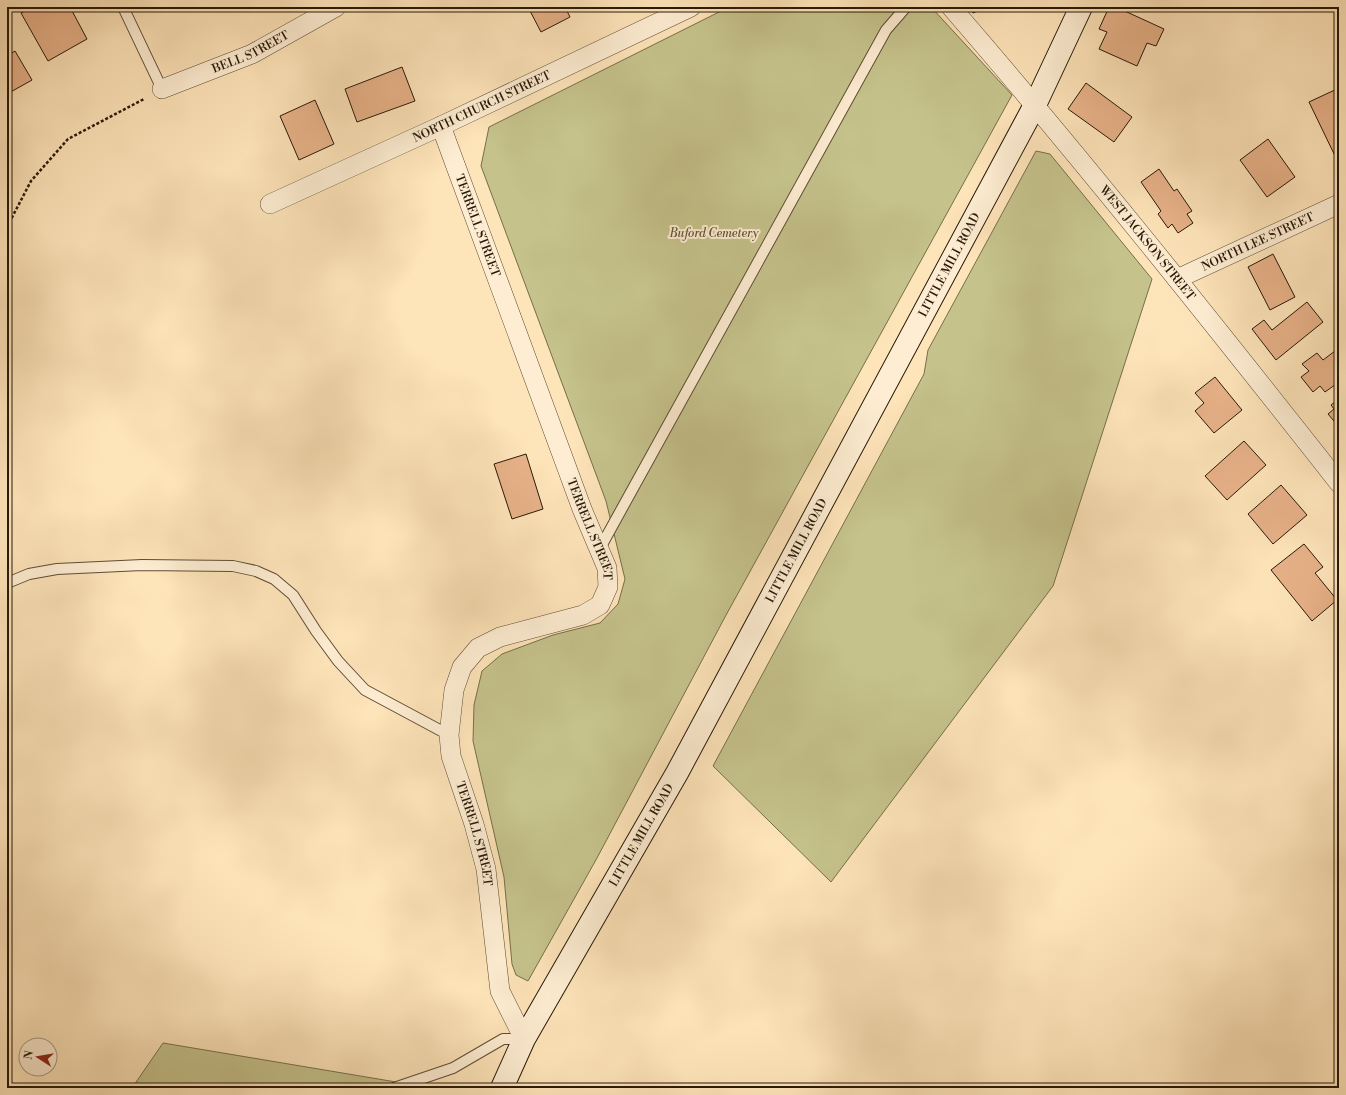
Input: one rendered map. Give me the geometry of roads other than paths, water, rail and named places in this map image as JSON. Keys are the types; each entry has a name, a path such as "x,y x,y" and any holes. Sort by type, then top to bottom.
{"street":[{"name":"BELL STREET","path":"162,90 252,54 336,7"},
{"name":"NORTH CHURCH STREET","path":"270,204 441,126 691,7"},
{"name":"WEST JACKSON STREET","path":"951,7 1036,105 1178,279 1339,483"},
{"name":"LITTLE MILL ROAD","path":"502,1088 524,1039 677,772 1036,105 1081,7"},
{"name":"TERRELL STREET","path":"441,126 577,494 607,568 608,587 600,605 583,615 500,637 478,648 462,667 454,690 449,735 451,756 474,824 486,868 500,992 524,1039"},
{"name":"NORTH LEE STREET","path":"1178,279 1339,204"}],"lane":[{"path":"123,7 162,90"},
{"path":"599,550 882,37 906,7"},
{"path":"7,583 30,574 57,569 135,566 233,566 256,572 274,579 294,595 316,632 338,661 365,690 449,735"},
{"path":"394,1088 453,1068 503,1040 524,1039"}],"park label":[{"name":"Buford Cemetery","path":"714,233"}]}
